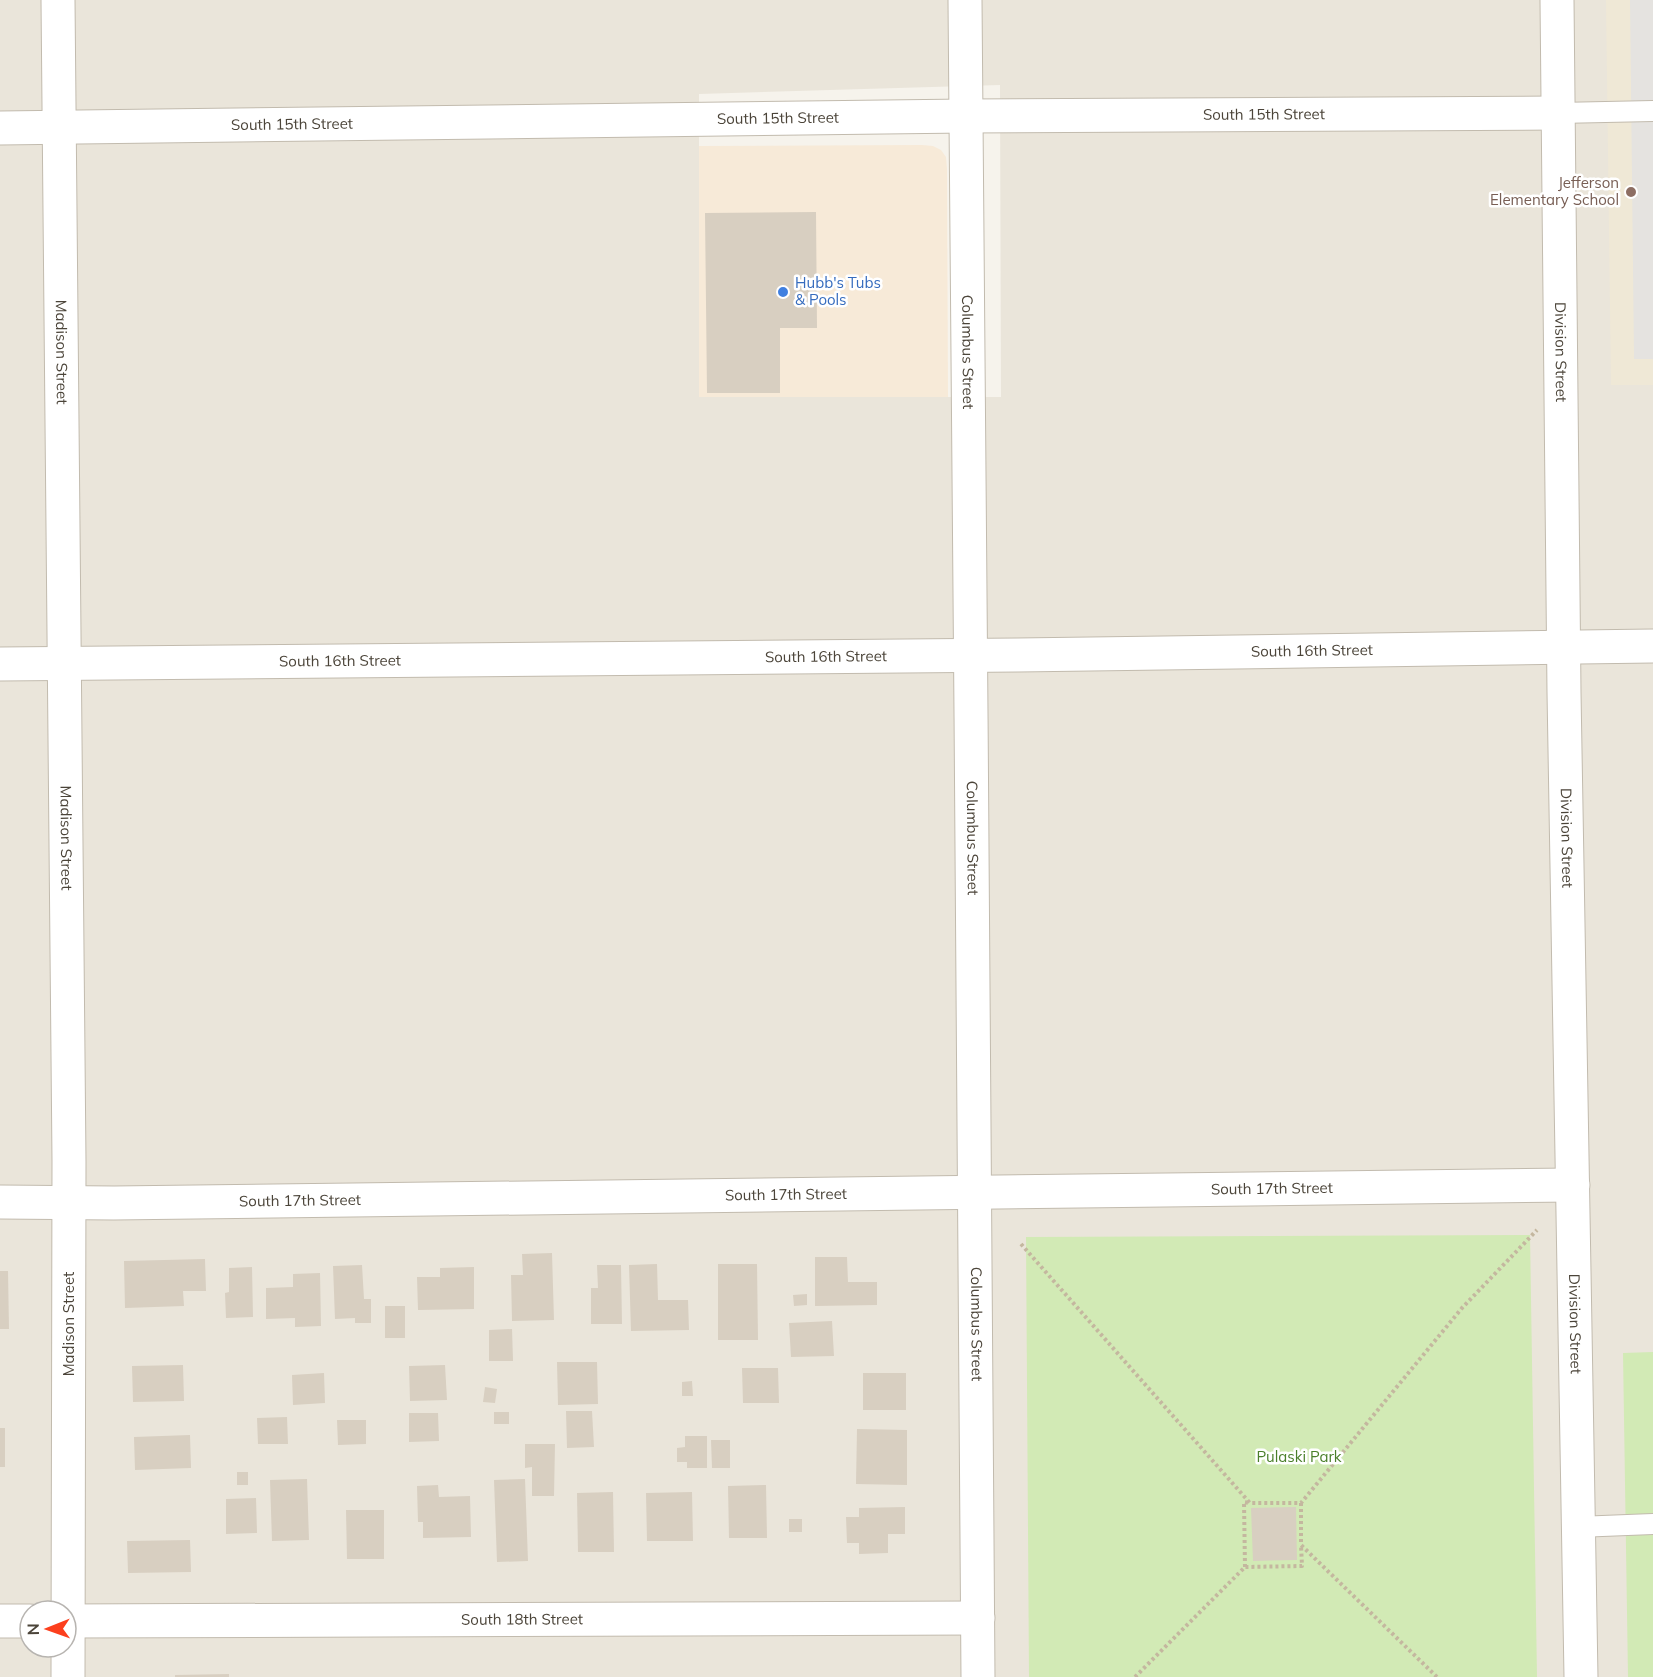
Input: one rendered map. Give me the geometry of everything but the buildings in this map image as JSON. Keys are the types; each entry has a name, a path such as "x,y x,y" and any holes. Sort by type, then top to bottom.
{"street":[{"name":"Madison Street","path":"58,0 66,663 69,1202 67,1599"},
{"name":"Columbus Street","path":"965,0 978,1677"},
{"name":"Division Street","path":"1557,0 1564,648 1581,1677"},
{"name":"South 15th Street","path":"0,128 966,116 1558,112"},
{"name":"South 16th Street","path":"0,664 1653,646"},
{"name":"South 17th Street","path":"0,1202 976,1194 1573,1185"},
{"name":"South 18th Street","path":"78,1621 978,1618"},
{"path":"0,1621 18,1621"},
{"name":"Madison Street","path":"68,1659 68,1677"}],"lane":[{"path":"1558,112 1653,111"},
{"path":"1577,1527 1653,1524"}],"path":[{"path":"1134,1677 1245,1567 1302,1566 1301,1503 1462,1308 1537,1230"},
{"path":"1021,1244 1250,1503"},
{"path":"1245,1567 1244,1502 1301,1503"},
{"path":"1301,1545 1437,1677"}],"shaded area":[{"path":"0,0 1653,0 1653,1677 0,1677","holes":["1000,85 1001,397 699,397 699,94"]},
{"name":"Jefferson Elementary School","path":"1606,0 1653,0 1653,385 1611,385"},
{"path":"1630,0 1653,0 1653,359 1634,359"},
{"path":"699,146 933,146 941,150 946,157 948,397 699,397"}],"green space":[{"name":"Pulaski Park","path":"1530,1235 1537,1677 1029,1677 1026,1237"},
{"path":"1653,1352 1653,1677 1628,1677 1623,1353"}],"place":[{"name":"Jefferson Elementary School","path":"1631,192"},
{"name":"Hubb's Tubs & Pools","path":"783,292"}]}
